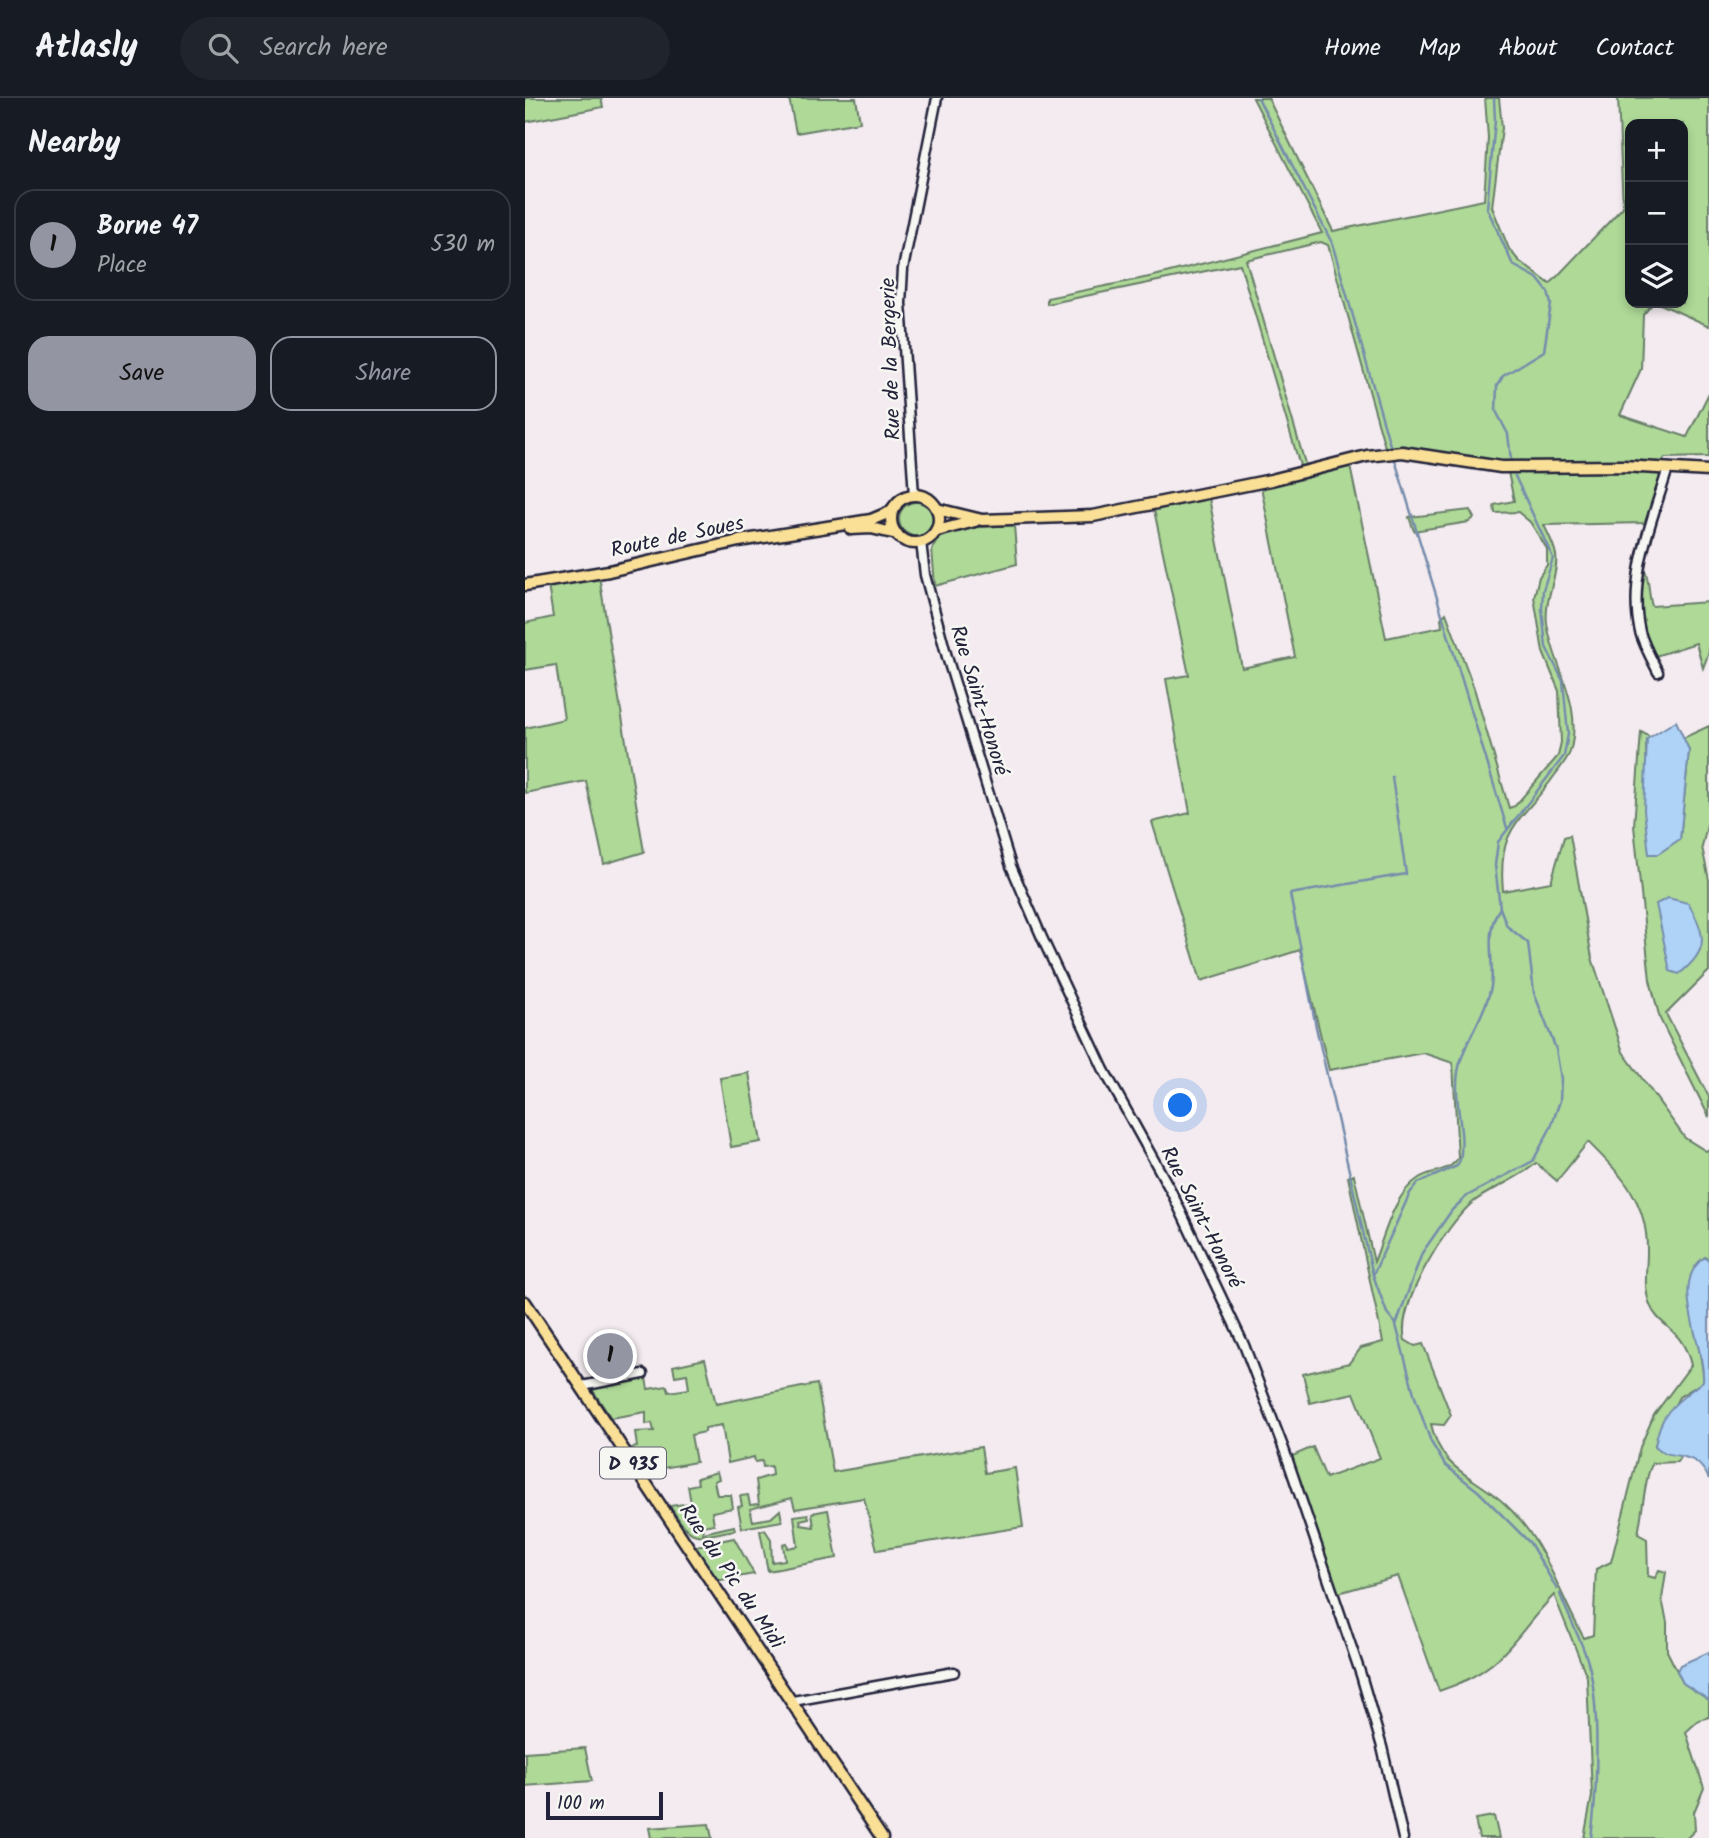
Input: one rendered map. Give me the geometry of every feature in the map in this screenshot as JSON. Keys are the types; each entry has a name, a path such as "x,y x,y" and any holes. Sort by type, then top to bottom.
{"main road":[{"path":"982,520 937,509 926,498 914,495 896,505 891,520 897,534 912,543 921,542 936,531 982,520 1093,516 1271,481 1367,456 1402,452 1501,467 1623,466 1709,471"},
{"name":"Route de Soues","path":"525,585 609,570 739,541 878,518 890,512 896,505"},
{"path":"936,531 937,509"},
{"name":"Route de Soues","path":"837,526 871,528 897,534"},
{"name":"Rue du Pic du Midi","path":"525,1302 882,1838"}],"street":[{"name":"Rue de la Bergerie","path":"914,495 901,303 904,269 937,98"},
{"path":"1658,672 1640,634 1637,593 1640,564 1668,468"},
{"name":"Rue Saint-Honoré","path":"921,542 925,575 944,646 1011,866 1104,1070 1171,1191 1244,1345 1285,1452 1361,1675 1382,1747 1403,1838"},
{"path":"582,1387 643,1374"},
{"path":"793,1701 954,1672"}],"green space":[{"path":"525,98 601,98 603,107 525,122"},
{"path":"789,98 856,98 860,122 796,133"},
{"path":"1253,98 1268,98 1333,231 1484,200 1488,138 1485,98 1499,98 1502,128 1492,207 1509,249 1519,261 1550,284 1623,207 1618,98 1709,98 1709,326 1669,308 1688,308 1688,119 1625,119 1625,308 1649,308 1643,315 1641,369 1620,415 1687,437 1709,393 1709,457 1665,458 1661,463 1518,465 1385,447 1328,245 1321,242 1246,260 1306,467 1301,469 1240,264 1047,304 1047,298 1154,276 1322,233"},
{"path":"1350,466 1386,638 1442,627 1441,618 1446,613 1474,688 1509,808 1515,806 1558,756 1561,742 1559,691 1543,652 1534,597 1539,577 1547,565 1547,549 1530,522 1518,512 1495,513 1494,505 1514,501 1508,472 1662,472 1646,523 1544,525 1556,555 1547,623 1570,702 1573,735 1570,752 1565,761 1514,826 1504,852 1502,869 1503,891 1551,882 1564,837 1570,835 1592,958 1623,1052 1685,1138 1706,1151 1709,1149 1709,1260 1705,1257 1695,1268 1690,1282 1689,1298 1703,1382 1679,1397 1655,1445 1667,1453 1682,1454 1677,1462 1653,1463 1650,1468 1638,1534 1647,1539 1648,1576 1655,1578 1659,1570 1666,1572 1662,1599 1667,1622 1667,1651 1683,1683 1709,1700 1709,1717 1699,1720 1686,1732 1704,1788 1694,1812 1695,1830 1687,1838 1584,1838 1592,1796 1587,1677 1554,1595 1493,1663 1479,1673 1439,1691 1398,1576 1335,1594 1290,1457 1313,1447 1326,1478 1380,1458 1354,1393 1310,1403 1303,1374 1349,1363 1361,1348 1383,1342 1348,1177 1354,1175 1374,1262 1396,1205 1410,1185 1429,1173 1450,1166 1458,1158 1453,1063 1423,1053 1329,1070 1300,950 1201,981 1152,822 1190,813 1166,679 1189,675 1154,510 1209,498 1242,668 1295,657 1261,487","holes":["1588,1142 1622,1178 1638,1204 1646,1234 1646,1285 1650,1305 1659,1319 1682,1343 1691,1365 1654,1415 1640,1447 1611,1562 1596,1569 1593,1635 1584,1638 1541,1551 1519,1518 1493,1494 1460,1471 1443,1453 1431,1424 1444,1425 1451,1415 1423,1344 1415,1346 1405,1340 1404,1325 1415,1287 1425,1267 1449,1229 1472,1203 1536,1163 1557,1181"]},
{"path":"916,502 928,507 933,519 928,531 916,536 904,531 899,519 904,507"},
{"path":"1470,510 1474,518 1469,522 1414,531 1409,517"},
{"path":"1014,525 1017,564 935,586 932,549 941,535 966,528"},
{"path":"1637,569 1645,571 1652,606 1709,602 1709,652 1703,668 1696,643 1649,658 1641,645"},
{"path":"599,576 644,852 604,864 586,781 525,793 525,728 564,719 556,665 525,670 525,623 553,617 548,585"},
{"path":"1709,726 1709,817 1702,847 1709,880 1709,971 1666,1014 1709,1097 1709,1117 1660,1019 1650,980 1634,826 1641,732 1650,737 1646,746 1649,854 1657,854 1680,839 1689,750 1683,738"},
{"path":"749,1073 761,1142 731,1147 720,1078"},
{"path":"705,1359 716,1404 817,1384 833,1472 981,1447 985,1473 1015,1468 1023,1527 877,1550 864,1498 795,1509 792,1498 750,1509 753,1521 771,1518 780,1510 782,1521 742,1528 738,1507 742,1506 740,1496 748,1495 750,1505 759,1504 756,1480 772,1475 771,1466 763,1467 762,1461 755,1462 754,1457 728,1463 722,1425 705,1428 705,1432 691,1435 696,1462 647,1471 632,1448 637,1447 635,1432 654,1431 652,1423 646,1424 646,1412 611,1418 592,1389 646,1378 648,1389 667,1386 669,1392 689,1389 687,1374 675,1376 673,1366"},
{"path":"717,1472 719,1479 714,1481 717,1495 731,1495 733,1508 712,1512 714,1524 702,1526 703,1533 734,1526 735,1530 696,1535 684,1527 670,1506 691,1503 688,1486 698,1484 697,1478"},
{"path":"828,1510 837,1558 768,1571 760,1531 765,1530 771,1539 772,1562 785,1560 783,1544 787,1543 788,1548 798,1546 794,1516 808,1514 809,1518 800,1520 801,1525 814,1527 812,1513"},
{"path":"734,1538 754,1574 716,1581 696,1546"},
{"path":"585,1748 592,1781 525,1786 525,1752"},
{"path":"1494,1816 1499,1838 1479,1838 1475,1819"},
{"path":"709,1824 712,1838 651,1838 649,1828"}],"water":[{"path":"1676,721 1689,750 1680,839 1658,854 1649,854 1644,810 1647,739"},
{"path":"1668,898 1688,903 1701,933 1702,942 1696,958 1679,974 1670,971 1656,904"},
{"path":"1705,1257 1709,1261 1709,1479 1696,1462 1668,1454 1655,1446 1661,1424 1671,1408 1703,1381 1688,1298 1689,1282 1694,1268"},
{"path":"1709,1652 1709,1700 1683,1683 1677,1671 1680,1665"}],"waterway":[{"path":"1258,98 1332,243 1390,445"},
{"path":"1494,98 1495,120 1487,208 1513,265 1537,278 1548,292 1551,304 1544,351 1503,376 1497,386 1496,411 1508,434 1511,460"},
{"path":"1395,460 1507,828"},
{"path":"1515,476 1553,558 1543,590 1542,609 1546,647 1563,681 1568,734 1564,756 1498,842 1495,865 1500,908 1507,926 1528,943 1534,993 1556,1049 1561,1079 1560,1101 1551,1127 1533,1161 1467,1196 1452,1210 1422,1253 1396,1325 1415,1397 1431,1442 1445,1465 1478,1491 1530,1543 1557,1589"},
{"path":"1373,1275 1316,1027 1290,894 1406,874 1392,777"},
{"path":"1396,1324 1387,1313 1373,1275 1410,1193 1418,1183 1457,1166 1460,1160 1458,1071 1488,1000 1492,977 1492,927 1500,908"},
{"path":"1560,1594 1587,1659 1594,1698 1596,1773 1591,1838"}],"place":[{"name":"Borne 47","path":"610,1356"}]}
